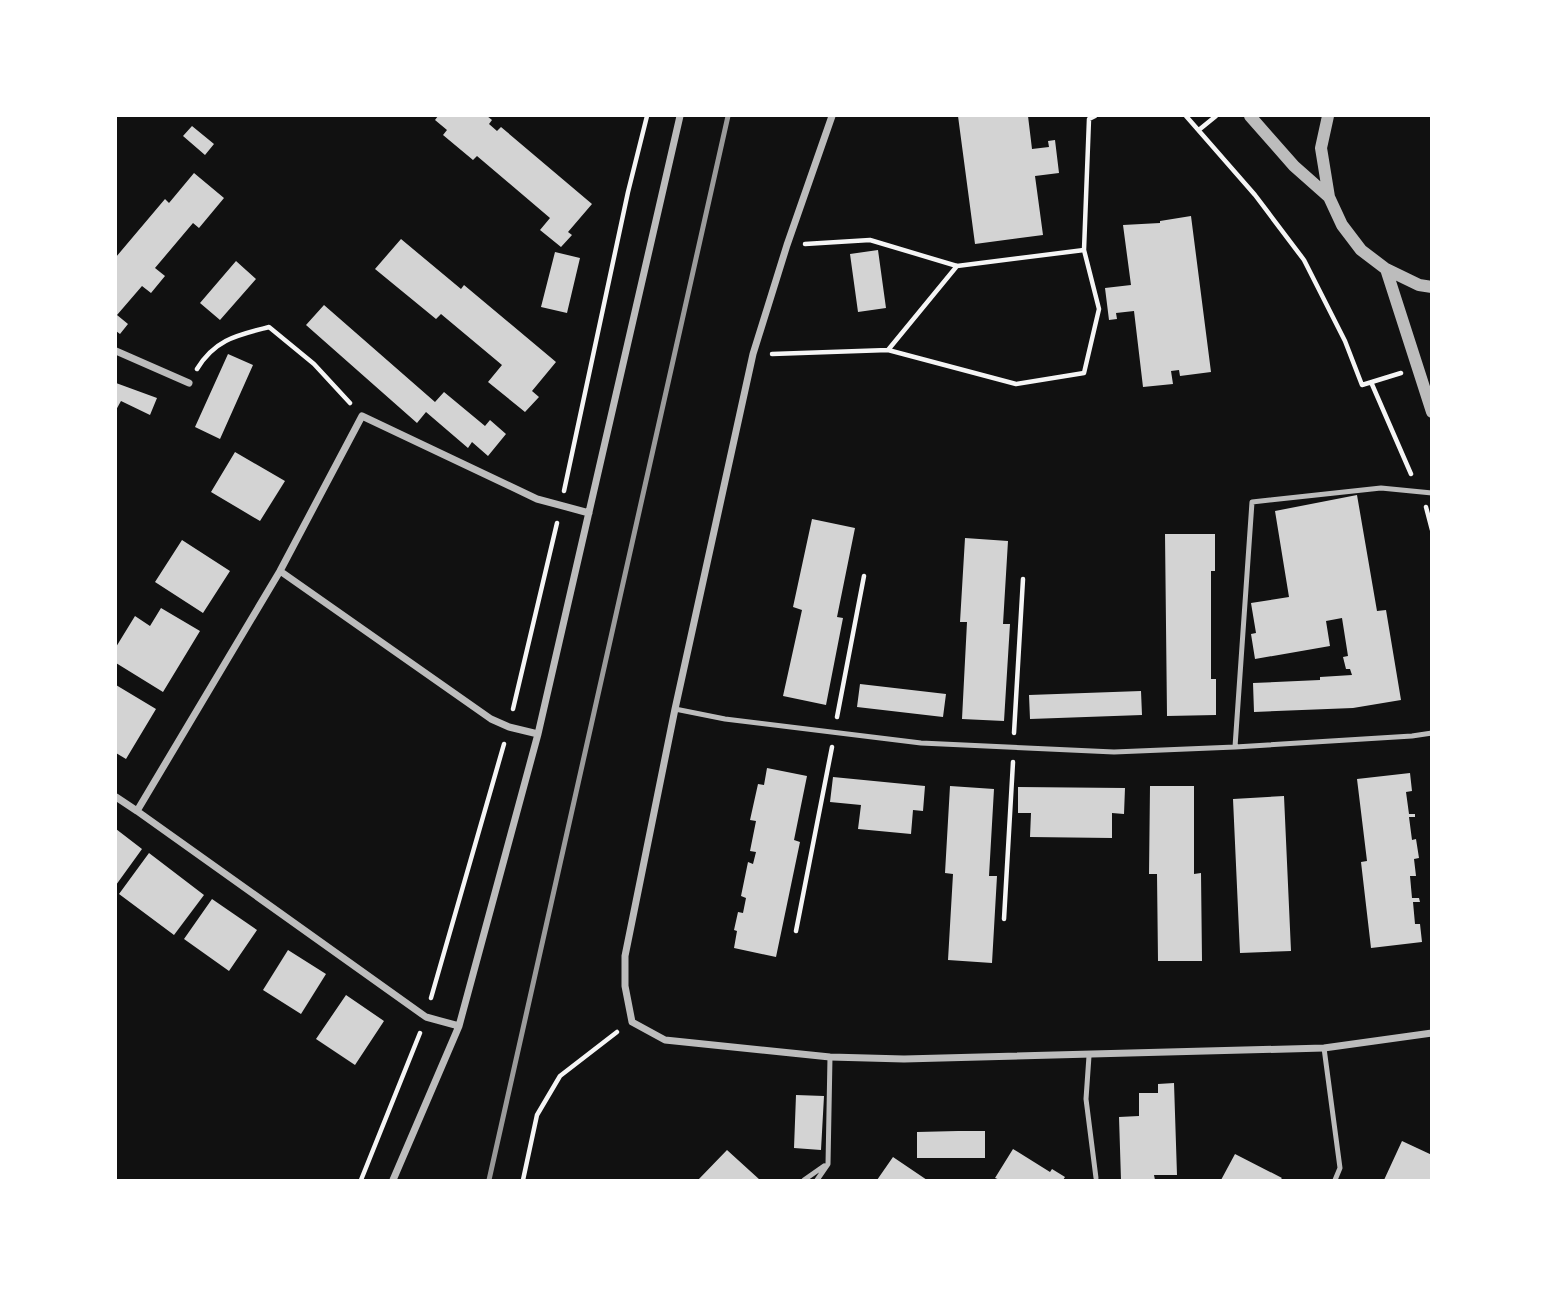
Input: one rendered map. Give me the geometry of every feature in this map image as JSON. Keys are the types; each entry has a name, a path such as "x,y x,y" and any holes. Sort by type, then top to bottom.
{"street":[{"path":"393,1181 459,1026 538,734 680,116"},
{"path":"832,116 753,354 675,709 625,956 625,986 632,1022 665,1040 830,1057 904,1059 1324,1048 1432,1033"},
{"path":"1250,116 1294,166 1329,197"},
{"path":"1328,116 1321,148 1329,197 1342,225 1362,250 1386,269 1419,285 1432,287"},
{"path":"1386,269 1432,412"},
{"path":"116,351 189,383"},
{"path":"136,811 279,571 362,416 537,499 589,513"},
{"path":"279,571 491,719 509,727 538,734"},
{"path":"116,797 426,1017 459,1026"}],"lane":[{"path":"1236,747 1252,502 1381,488 1432,493"},
{"path":"675,709 725,719 921,743 1114,751 1236,747 1432,733"},
{"path":"1324,1048 1340,1168 1335,1181"},
{"path":"1089,1056 1086,1099 1096,1178"},
{"path":"817,1181 828,1164 830,1057"},
{"path":"804,1181 828,1164"}],"path":[{"path":"361,1181 426,1017 509,727 647,116"},
{"path":"753,354 888,350 1016,384 1084,373 1099,309 1084,250 1089,119 1095,116"},
{"path":"1186,116 1255,195 1304,260 1345,341 1362,385 1418,367"},
{"path":"1200,129 1216,116"},
{"path":"787,245 870,240 957,266 1084,250"},
{"path":"888,350 957,266"},
{"path":"189,383 206,354 232,336 269,327 314,364 362,416"},
{"path":"1371,382 1404,463 1422,492 1432,530"},
{"path":"796,931 864,576"},
{"path":"523,1181 537,1115 560,1076 632,1022"}],"building":[{"path":"438,116 487,116 492,120 489,124 497,131 501,127 592,204 568,232 572,235 561,247 540,230 550,218 477,156 473,160 443,135 447,130 435,120"},
{"path":"958,116 1028,116 1032,149 1049,147 1048,141 1055,140 1059,173 1035,176 1043,235 975,244"},
{"path":"192,126 214,144 205,155 183,136"},
{"path":"194,173 224,198 199,228 193,223 155,268 165,276 151,293 142,286 117,315 128,324 120,334 116,331 116,257 165,199 169,203"},
{"path":"1191,216 1211,372 1180,376 1179,370 1171,371 1173,384 1143,387 1134,311 1116,313 1117,319 1109,320 1105,288 1131,285 1123,225 1160,223"},
{"path":"401,239 461,289 464,285 556,362 532,391 539,397 525,412 488,382 502,365 441,314 436,319 375,269"},
{"path":"878,250 886,308 858,312 850,254"},
{"path":"555,252 580,258 567,313 541,307"},
{"path":"236,261 256,279 220,320 200,303"},
{"path":"324,305 435,402 444,392 485,426 490,420 506,434 488,456 472,442 468,448 426,412 417,423 306,325"},
{"path":"228,354 253,365 220,439 195,427"},
{"path":"116,383 157,398 150,415 121,401 116,410"},
{"path":"235,452 285,481 260,521 211,492"},
{"path":"1357,495 1377,611 1386,610 1401,700 1353,708 1254,712 1253,683 1320,680 1320,677 1352,675 1350,669 1346,669 1343,657 1348,656 1342,618 1326,621 1330,646 1255,659 1251,634 1256,633 1251,603 1289,597 1275,511"},
{"path":"812,519 855,528 837,617 843,618 826,705 783,696 802,610 793,607"},
{"path":"1165,534 1215,534 1215,571 1211,571 1211,679 1216,679 1216,715 1167,716"},
{"path":"965,538 1008,541 1003,624 1010,624 1004,721 962,719 967,622 960,622"},
{"path":"182,540 230,571 203,613 155,582"},
{"path":"161,608 200,631 163,692 116,663 116,647 135,616 150,626"},
{"path":"860,684 946,694 943,717 857,707"},
{"path":"116,685 156,709 126,759 116,753"},
{"path":"1141,691 1142,715 1030,719 1029,695"},
{"path":"767,768 807,776 794,840 800,842 776,957 734,948 738,912 743,913 746,898 741,896 748,862 753,864 756,852 750,851 756,821 750,820 758,784 764,785"},
{"path":"1410,773 1412,791 1406,792 1409,814 1415,814 1415,817 1409,817 1412,840 1416,839 1419,858 1414,859 1416,876 1410,876 1412,898 1419,898 1420,902 1413,902 1415,924 1420,924 1422,942 1371,948 1361,862 1367,861 1357,779"},
{"path":"833,777 925,786 923,811 913,810 911,834 858,829 861,805 830,802"},
{"path":"950,786 994,789 989,876 997,876 992,963 948,960 953,874 945,873"},
{"path":"1150,786 1194,786 1194,874 1201,873 1202,961 1158,961 1157,874 1149,874"},
{"path":"1018,787 1125,788 1124,814 1112,813 1112,838 1030,837 1031,813 1018,813"},
{"path":"1284,796 1291,951 1240,953 1233,799"},
{"path":"116,829 142,849 116,885"},
{"path":"149,853 204,895 174,935 119,894"},
{"path":"212,899 257,930 229,971 184,939"},
{"path":"288,950 326,974 301,1014 263,990"},
{"path":"346,995 384,1021 355,1065 316,1039"},
{"path":"1174,1083 1177,1175 1154,1175 1155,1180 1121,1180 1119,1117 1139,1116 1139,1093 1158,1093 1158,1084"},
{"path":"796,1095 824,1096 821,1150 794,1148"},
{"path":"985,1131 985,1158 917,1158 917,1132"},
{"path":"1402,1141 1432,1155 1432,1180 1384,1180"},
{"path":"1013,1149 1050,1172 1052,1169 1065,1177 1063,1180 995,1178"},
{"path":"727,1150 760,1180 698,1180"},
{"path":"1235,1154 1282,1178 1221,1180"},
{"path":"893,1157 927,1180 877,1180"}],"railway":[{"path":"489,1180 728,116"}]}
